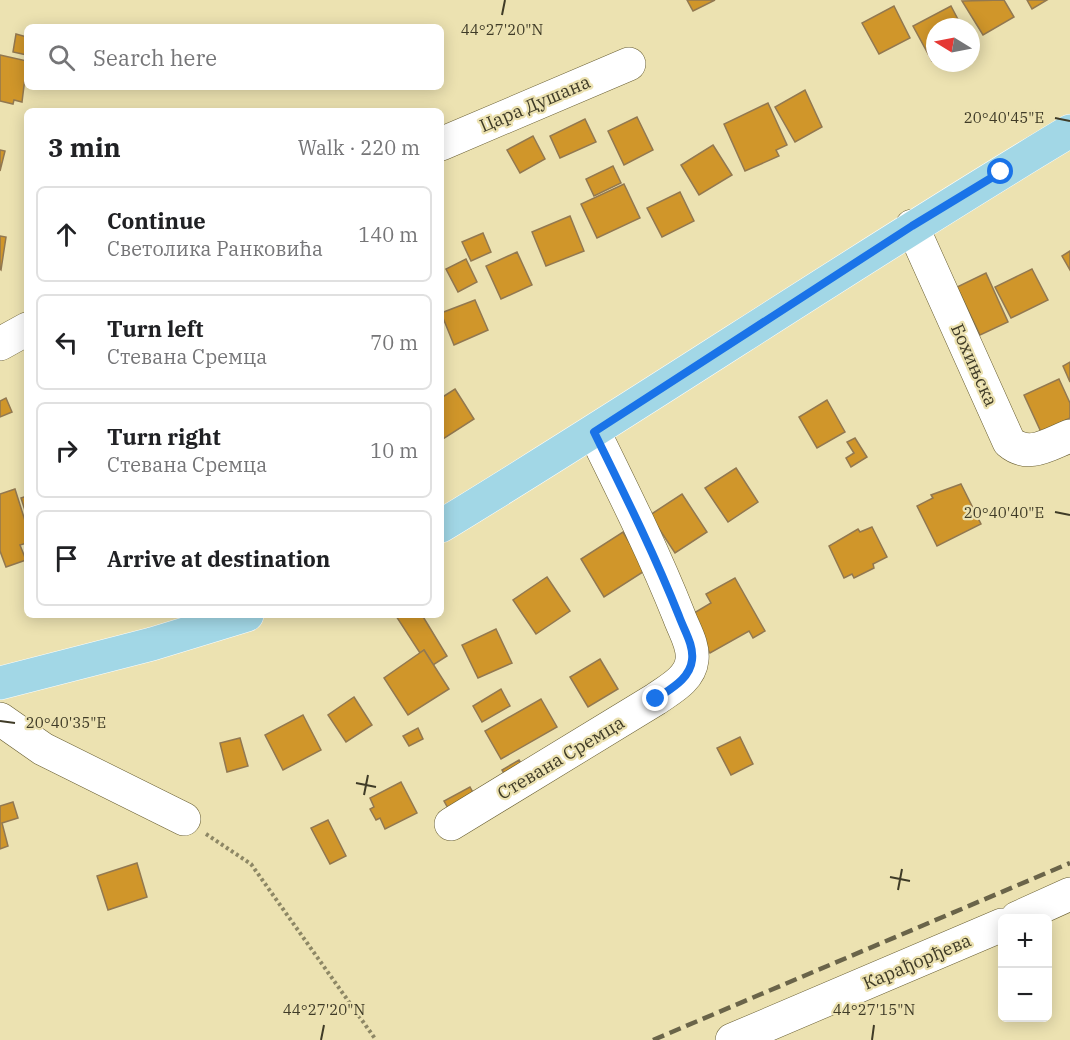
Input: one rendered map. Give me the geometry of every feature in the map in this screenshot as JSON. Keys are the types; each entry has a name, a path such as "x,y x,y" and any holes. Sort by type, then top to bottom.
{"main road":[{"path":"444,524 594,432 912,226 1070,131"},
{"path":"0,683 152,644 237,618"}],"street":[{"name":"Цара Душана","path":"444,143 629,64"},
{"name":"Бохињска","path":"912,226 1009,442 1016,448 1030,452 1070,436"},
{"path":"0,344 24,331"},
{"name":"Стевана Сремца","path":"451,824 656,699 683,679 689,671 692,662 691,644 663,575 594,432"},
{"path":"0,719 43,749 184,819"},
{"path":"1026,914 1070,894"},
{"name":"Карађорђева","path":"732,1040 998,927"}],"path":[{"path":"184,819 251,864 376,1040"}],"building":[{"path":"687,0 715,0 693,11"},
{"path":"1004,0 1014,17 983,35 980,30 980,18 972,18 962,1"},
{"path":"1027,0 1047,0 1032,9"},
{"path":"894,6 910,38 879,54 862,23"},
{"path":"951,6 957,18 928,18"},
{"path":"926,19 926,50 913,26"},
{"path":"16,34 24,36 24,54 13,52"},
{"path":"0,55 24,60 22,102 14,100 13,104 0,101"},
{"path":"805,90 822,127 795,142 775,107"},
{"path":"768,103 787,145 776,150 779,156 745,171 724,124"},
{"path":"637,117 653,150 624,165 608,131"},
{"path":"585,119 596,142 560,158 550,136"},
{"path":"533,136 545,159 520,173 507,150"},
{"path":"713,145 732,175 699,195 681,165"},
{"path":"0,150 5,151 0,171"},
{"path":"613,166 621,183 594,196 586,179"},
{"path":"624,184 640,218 597,238 581,204"},
{"path":"680,192 694,221 662,237 647,208"},
{"path":"570,216 584,251 546,266 532,232"},
{"path":"483,233 491,252 471,261 462,242"},
{"path":"0,236 6,237 1,270 0,269"},
{"path":"1070,251 1070,270 1062,256"},
{"path":"517,252 532,285 501,299 486,266"},
{"path":"466,259 477,282 458,292 446,269"},
{"path":"1032,269 1048,300 1011,318 995,287"},
{"path":"986,273 1008,322 980,335 957,287"},
{"path":"475,300 488,330 454,345 444,320 444,312"},
{"path":"1070,362 1070,382 1063,366"},
{"path":"1059,379 1070,403 1070,418 1041,432 1024,395"},
{"path":"455,389 474,419 444,438 444,396"},
{"path":"6,398 12,412 0,417 0,401"},
{"path":"827,400 845,432 817,448 799,417"},
{"path":"855,438 867,457 851,467 846,458 854,453 847,442"},
{"path":"736,468 758,502 728,522 705,488"},
{"path":"961,484 981,524 937,546 917,506 933,498 931,495"},
{"path":"15,489 24,518 24,544 20,545 24,561 6,567 0,551 0,494"},
{"path":"682,494 707,532 675,553 650,515"},
{"path":"872,527 887,557 873,564 874,568 854,578 852,574 844,578 829,546 858,529 860,532"},
{"path":"623,532 646,570 604,597 581,559"},
{"path":"547,577 570,611 536,634 513,600"},
{"path":"735,578 765,631 753,638 749,631 710,653 689,616 711,603 706,594"},
{"path":"397,618 424,618 447,656 433,665 424,650 420,653"},
{"path":"496,629 512,663 478,678 462,645"},
{"path":"424,650 449,689 408,715 384,678"},
{"path":"600,659 618,689 588,707 570,677"},
{"path":"501,689 510,706 482,722 473,706"},
{"path":"354,697 372,725 346,742 328,715"},
{"path":"541,699 557,727 501,759 485,731"},
{"path":"303,715 321,750 283,770 265,735"},
{"path":"418,728 423,739 409,746 403,736"},
{"path":"740,737 753,764 731,775 717,748"},
{"path":"240,738 248,766 227,772 220,743"},
{"path":"519,760 528,775 511,785 502,770"},
{"path":"401,782 417,813 385,829 380,818 376,820 370,809 374,807 370,798"},
{"path":"470,787 479,803 453,817 444,801"},
{"path":"13,802 18,818 2,823 8,846 0,849 0,806"},
{"path":"328,820 346,856 330,864 311,828"},
{"path":"137,863 147,897 108,910 97,876"}],"railway":[{"path":"653,1040 1070,863"}],"route":[{"path":"656,699 683,679 689,671 692,662 691,644 663,575 594,432 912,226 1001,172"}]}
